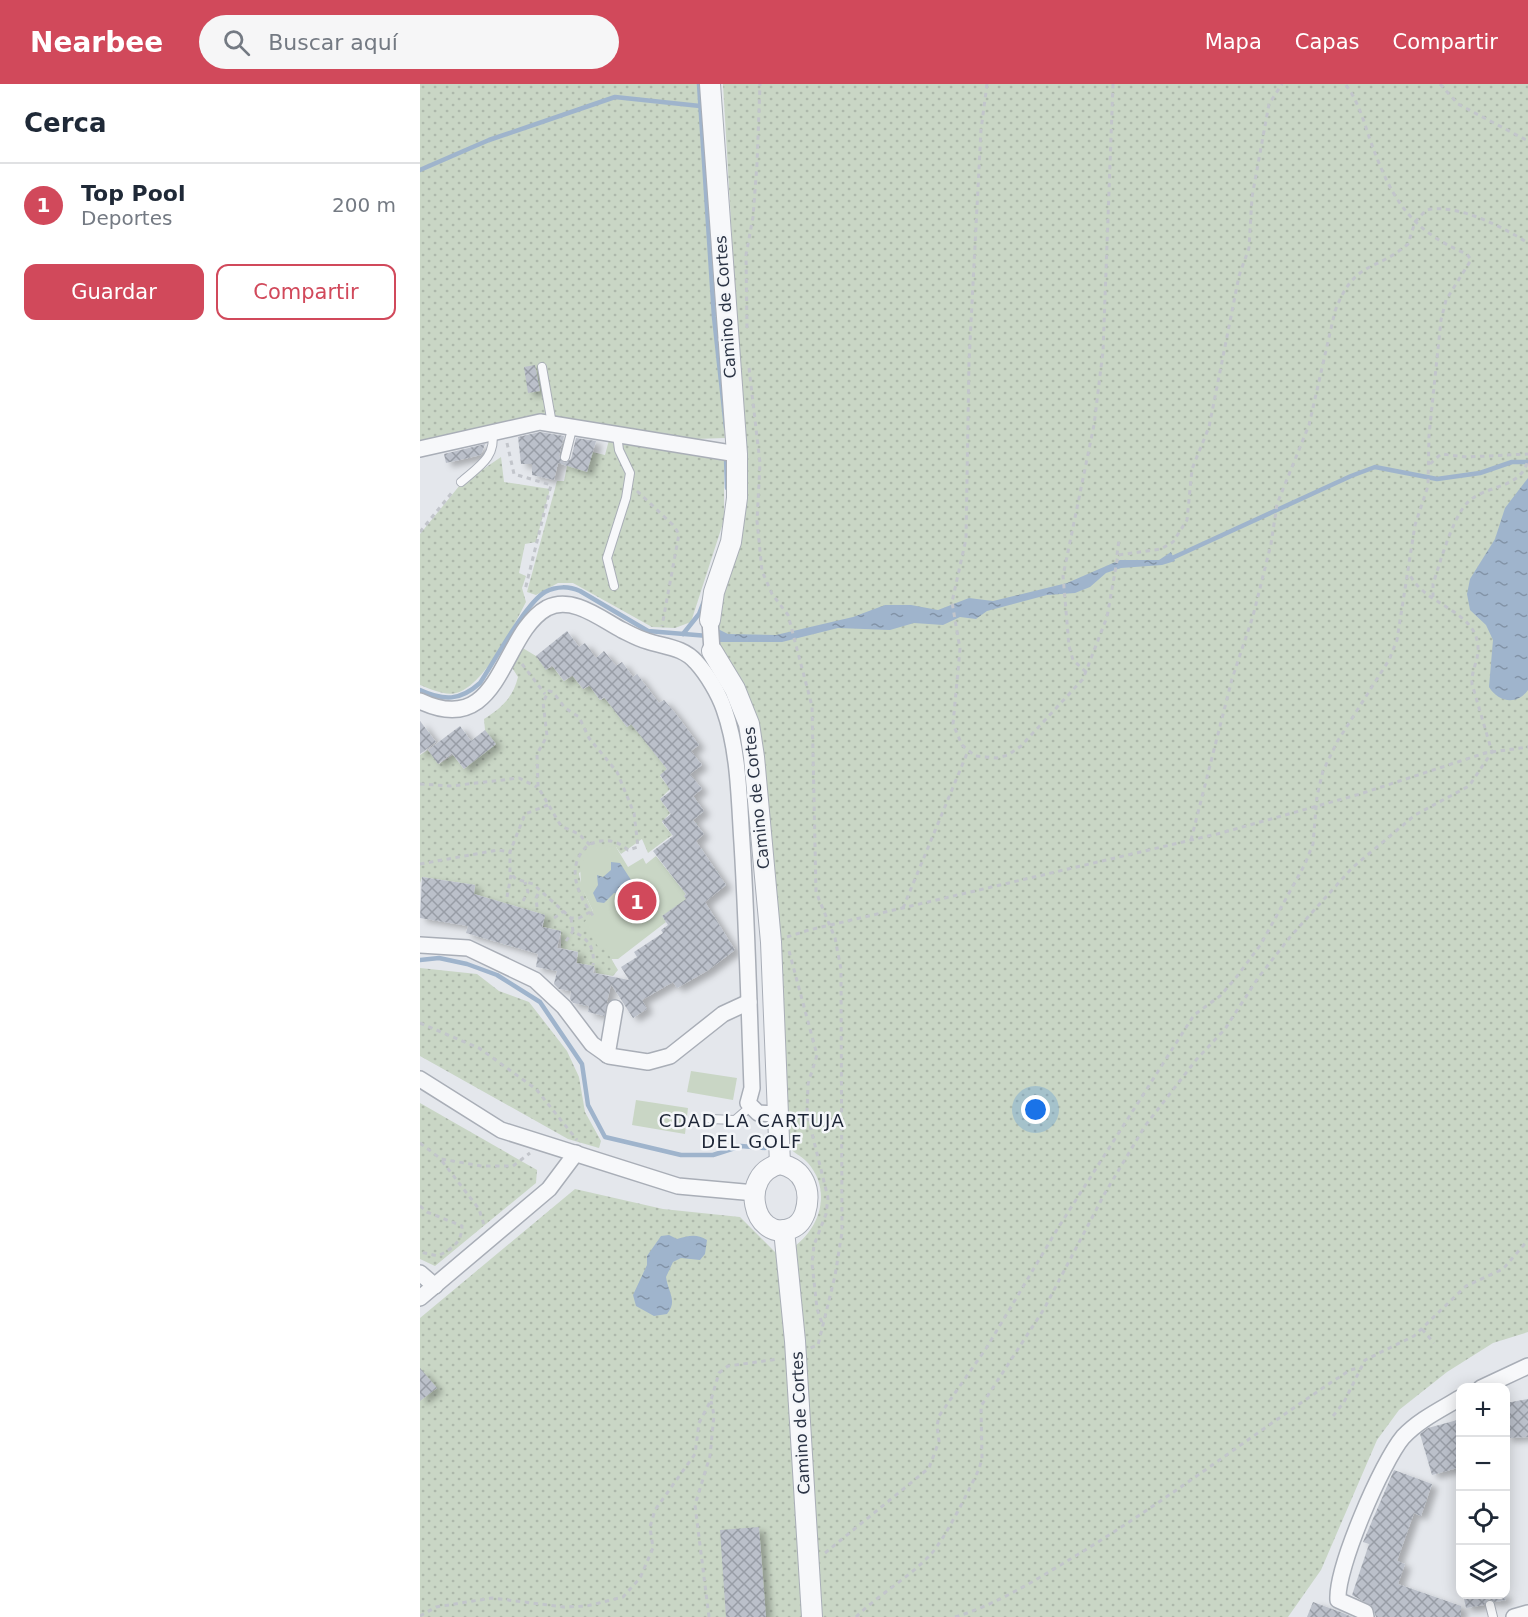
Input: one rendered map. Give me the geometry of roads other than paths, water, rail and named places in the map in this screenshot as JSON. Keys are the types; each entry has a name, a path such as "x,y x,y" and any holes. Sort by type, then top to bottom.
{"street":[{"name":"Camino de Cortes","path":"710,84 737,454 737,498 731,542 714,592 710,620 712,651 735,689 749,723 778,940 766,1112 780,1164"},
{"path":"420,449 540,422 737,454"},
{"path":"420,701 448,709 465,706 481,698 494,687 534,619 548,608 569,605 646,641 682,651 702,670 724,707 732,741 738,788 750,960 752,1088 748,1097 766,1112"},
{"path":"420,945 468,948 535,980 564,1007 592,1044 607,1055 648,1062 659,1061 670,1056 723,1014 749,1002"},
{"path":"607,1055 615,1008"},
{"path":"420,1079 501,1130 678,1186 755,1193"},
{"path":"420,1298 549,1190 576,1153"},
{"path":"780,1164 791,1166 801,1174 807,1187 804,1215 797,1226 784,1230 766,1226 758,1215 755,1193 759,1177 767,1167 780,1164"},
{"name":"Camino de Cortes","path":"784,1230 795,1341 812,1617"},
{"path":"420,1273 435,1286"},
{"path":"1492,1383 1528,1366"},
{"path":"1366,1617 1365,1612 1338,1600 1338,1593 1348,1557 1382,1469 1402,1439 1419,1422 1456,1401"},
{"path":"1514,1617 1528,1613"}],"lane":[{"path":"542,367 552,424"},
{"path":"565,457 572,429"},
{"path":"461,482 490,456 498,431"},
{"path":"614,586 607,558 629,480 628,467 619,450 617,435"},
{"path":"710,1119 735,1120 766,1112"},
{"path":"1490,1605 1493,1617"}],"water":[{"path":"1528,478 1528,690 1519,698 1508,700 1497,696 1489,687 1493,640 1486,625 1470,610 1467,594 1470,579 1495,539 1505,508"},
{"path":"1171,552 1175,561 1162,565 1121,568 1106,573 1090,587 1075,593 1047,595 987,611 976,619 960,617 943,625 914,623 890,630 838,628 782,642 717,642 716,628 728,634 776,635 853,617 885,605 911,605 938,610 969,598 993,601 1067,583 1120,560 1159,560"},
{"path":"611,862 620,863 635,886 623,894 614,893 604,903 597,902 593,893 598,885 597,875 603,877 611,870"},
{"path":"669,1235 677,1239 699,1236 707,1240 705,1254 700,1260 681,1258 673,1262 666,1277 672,1305 667,1314 654,1316 636,1306 633,1295 647,1265 647,1256 661,1236"}],"waterway":[{"path":"699,84 714,317 726,428"},
{"path":"420,170 489,140 615,97 700,106"},
{"path":"726,458 727,488"},
{"path":"1170,559 1375,467 1437,479 1480,473 1512,462 1528,462"},
{"path":"420,690 437,696 452,697 473,689 480,683 528,608 545,592 558,588 576,589 648,631 708,636"},
{"path":"683,634 699,614 704,601"},
{"path":"420,960 439,958 467,964 497,975 540,1002 582,1064 588,1105 605,1137 681,1155 713,1155 741,1146 765,1148"}],"place":[{"name":"Top Pool","path":"637,901"}],"district":[{"name":"CDAD LA CARTUJA DEL GOLF","path":"752,1131"}]}
